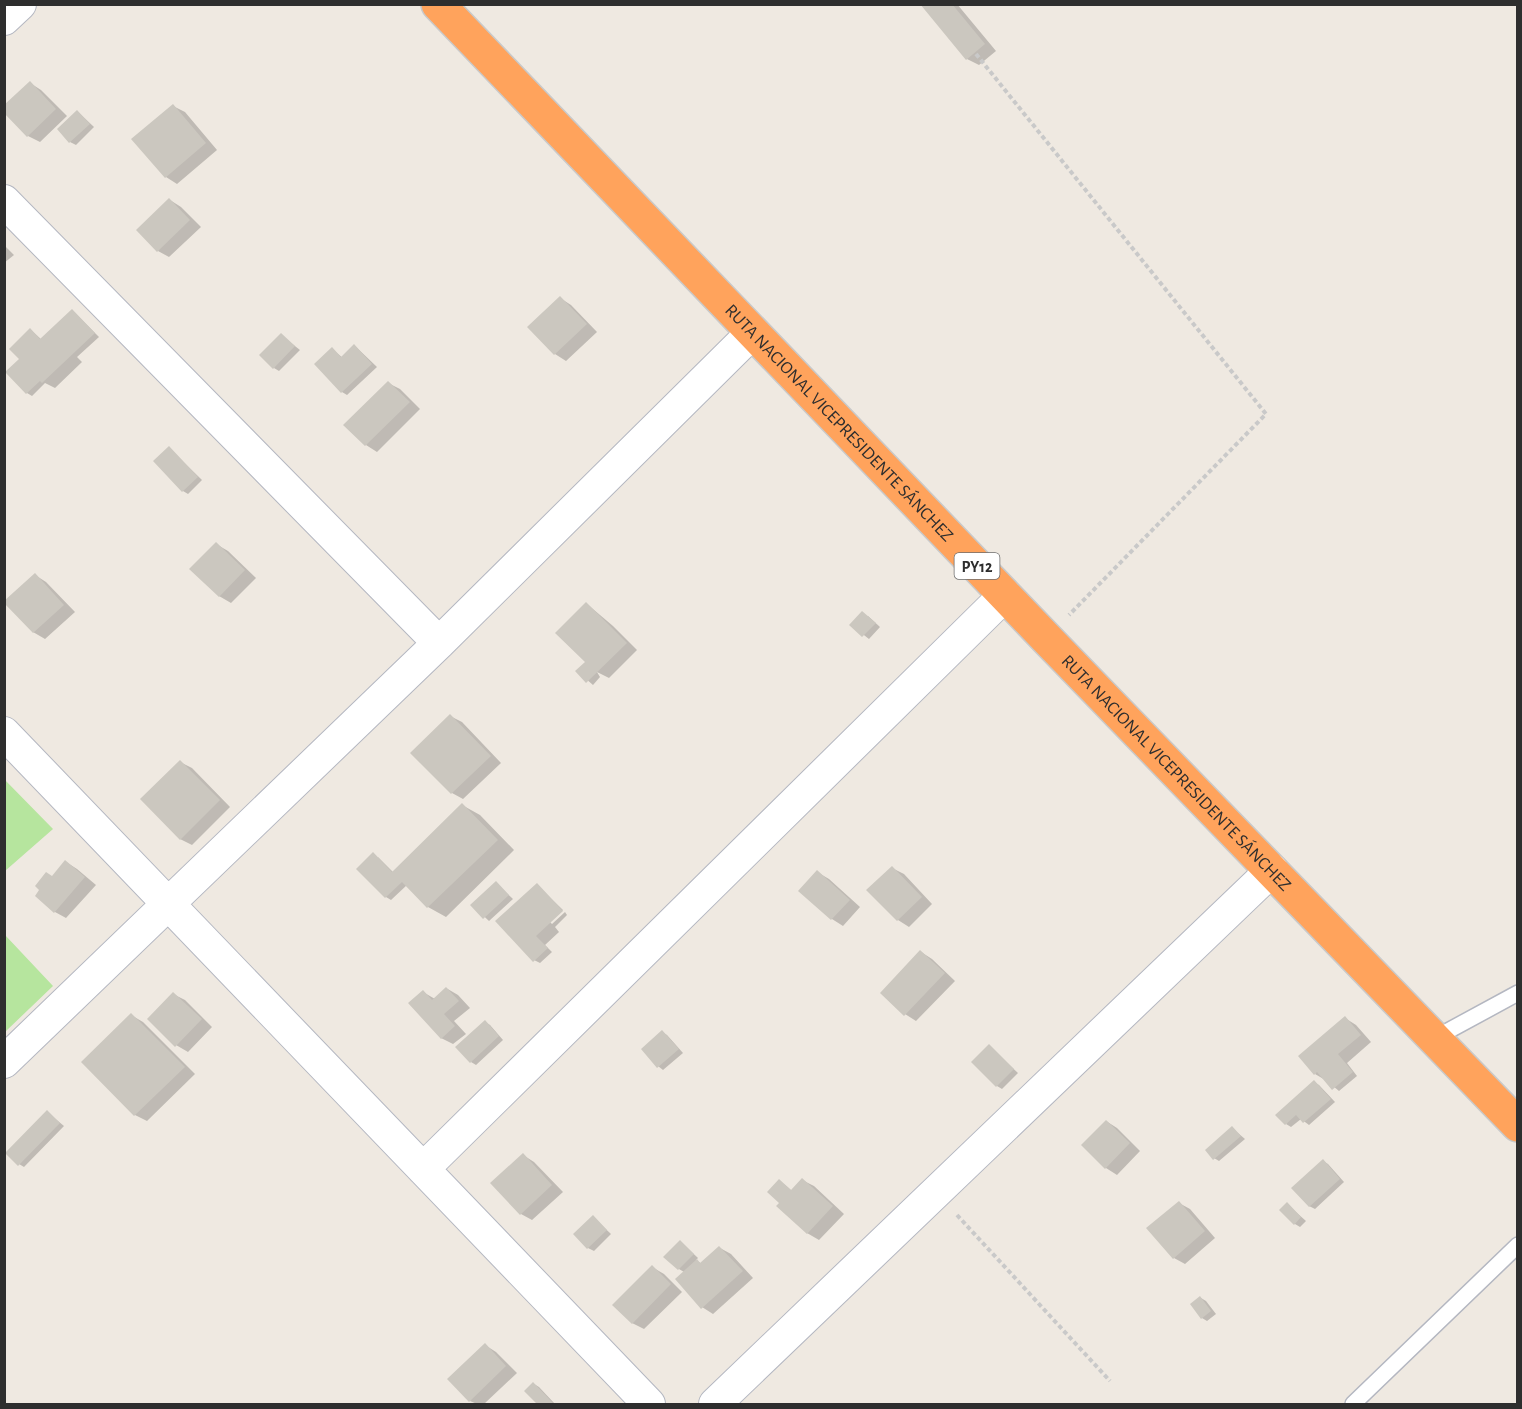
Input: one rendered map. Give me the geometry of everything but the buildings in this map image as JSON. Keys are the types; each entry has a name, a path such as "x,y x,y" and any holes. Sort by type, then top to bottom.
{"highway":[{"name":"RUTA NACIONAL VICEPRESIDENTE SÁNCHEZ","path":"438,4 752,333 1518,1125"}],"street":[{"path":"4,19 20,4"},
{"path":"4,201 439,643"},
{"path":"4,1062 439,643 752,333"},
{"path":"423,1169 1005,595"},
{"path":"4,733 649,1404"},
{"path":"716,1404 1272,870"}],"lane":[{"path":"1435,1038 1518,993"},
{"path":"1353,1404 1518,1245"}],"path":[{"path":"976,54 1266,414 1046,638"},
{"path":"936,1193 1110,1381"}],"green space":[{"path":"4,779 53,829 5,871 4,871"},
{"path":"5,935 53,986 5,1032"}]}
